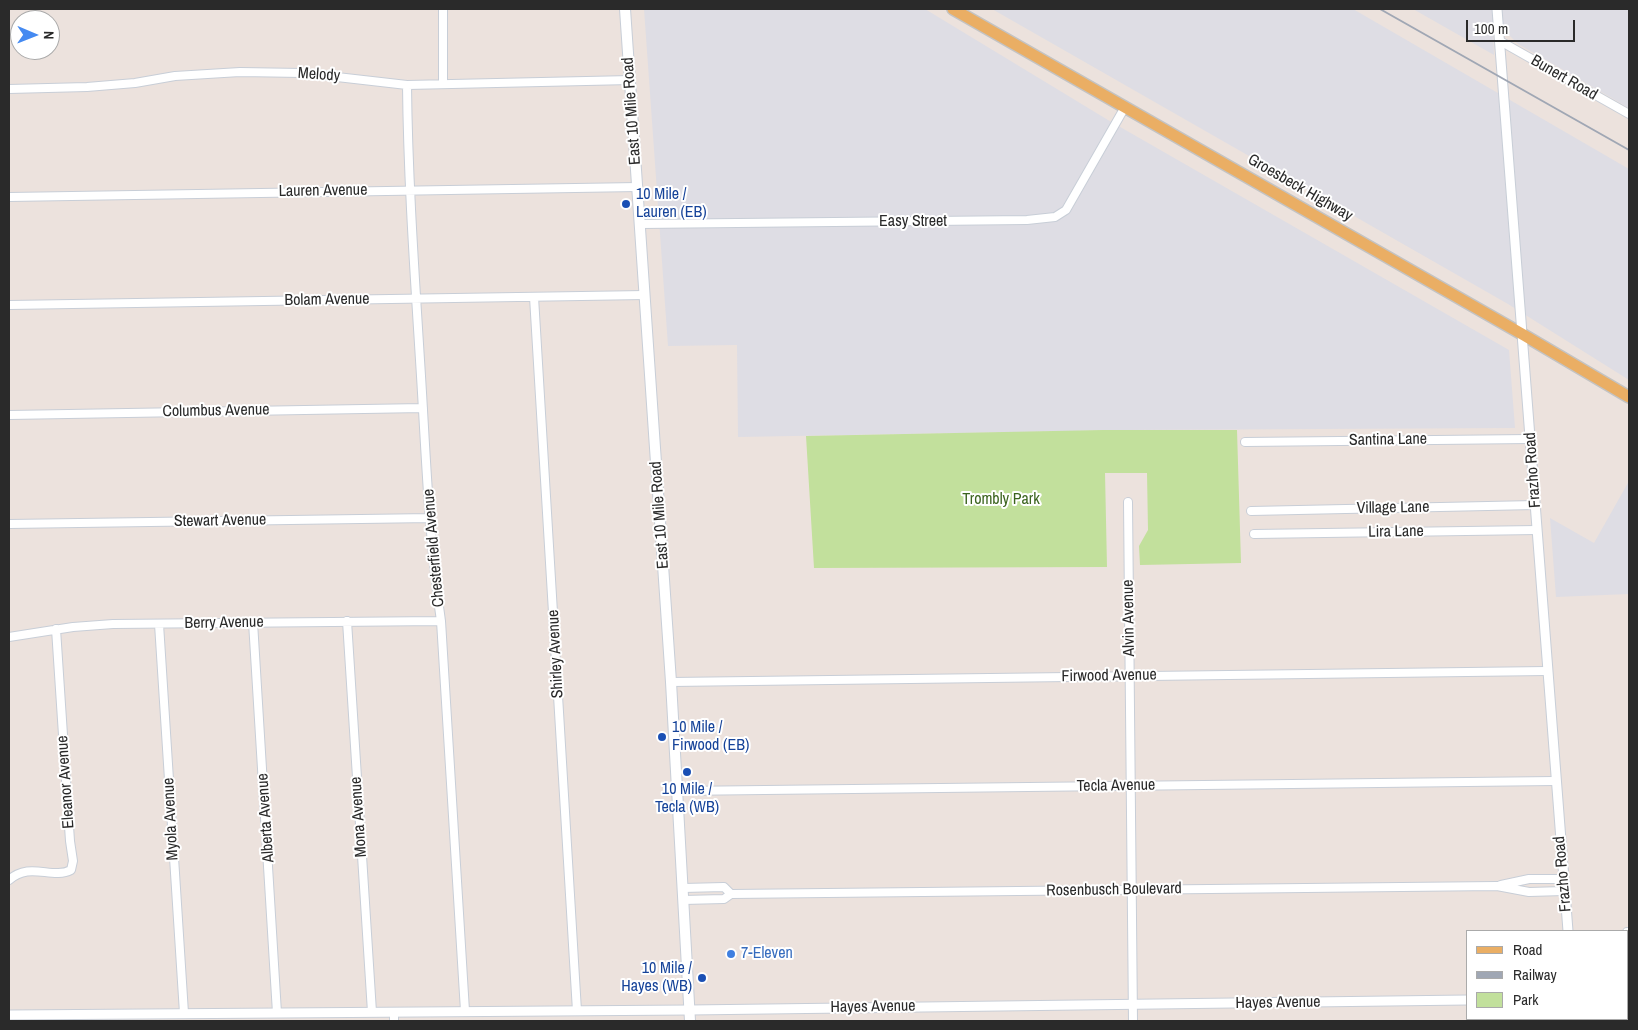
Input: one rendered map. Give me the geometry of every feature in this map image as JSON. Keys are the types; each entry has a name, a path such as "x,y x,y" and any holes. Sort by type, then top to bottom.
{"main road":[{"name":"East 10 Mile Road","path":"625,9 671,682 690,1021"},
{"name":"Groesbeck Highway","path":"953,9 1629,397"}],"street":[{"path":"443,9 443,84"},
{"name":"Frazho Road","path":"1497,9 1568,930"},
{"name":"Bunert Road","path":"1500,41 1629,114"},
{"name":"Melody","path":"9,89 87,87 135,83 175,76 240,72 302,73 406,85 630,80"},
{"name":"Chesterfield Avenue","path":"406,85 407,137 423,408 435,572 441,620 465,1011"},
{"name":"Easy Street","path":"640,224 941,222 1027,220 1055,217 1066,210 1124,107"},
{"name":"Lauren Avenue","path":"9,197 638,187"},
{"name":"Bolam Avenue","path":"9,305 645,295"},
{"name":"Shirley Avenue","path":"534,297 578,1011"},
{"name":"Columbus Avenue","path":"9,415 423,408"},
{"name":"Santina Lane","path":"1245,442 1530,439"},
{"name":"Alvin Avenue","path":"1128,502 1134,1021"},
{"name":"Village Lane","path":"1251,511 1536,505"},
{"name":"Stewart Avenue","path":"9,524 431,518"},
{"name":"Lira Lane","path":"1254,534 1537,530"},
{"name":"Berry Avenue","path":"9,637 56,629 113,624 441,620"},
{"name":"Mona Avenue","path":"347,621 372,1012"},
{"name":"Alberta Avenue","path":"253,622 277,1013"},
{"name":"Myola Avenue","path":"159,624 184,1013"},
{"name":"Eleanor Avenue","path":"9,880 20,873 39,871 65,873 71,870 73,861 70,841 56,629"},
{"name":"Firwood Avenue","path":"671,682 1547,671"},
{"name":"Tecla Avenue","path":"678,791 1556,781"},
{"name":"Rosenbusch Boulevard","path":"1497,886 1529,879 1563,878"},
{"name":"Rosenbusch Boulevard","path":"684,900 724,899 731,894 1497,886 1529,892 1564,891"},
{"name":"Rosenbusch Boulevard","path":"683,888 724,888 731,894"},
{"name":"Hayes Avenue","path":"9,1015 101,1018 184,1013 372,1012 394,1016 465,1011 1466,1000"}],"shaded area":[{"path":"644,9 925,9 1108,120 1509,350 1515,428 1127,430 738,437 737,345 668,346"},
{"path":"992,9 1353,9 1629,169 1629,380 1508,304"},
{"path":"1413,9 1629,9 1629,108 1518,44 1508,34 1493,34 1494,55"},
{"path":"1629,481 1629,594 1556,597 1550,518 1594,543"}],"green space":[{"name":"Trombly Park","path":"1103,430 1237,430 1241,563 1140,565 1139,546 1148,530 1147,473 1105,473 1107,567 814,568 806,436"}],"railway":[{"path":"1380,9 1629,150"}],"place":[{"name":"10 Mile / Lauren (EB)","path":"626,204"},
{"name":"10 Mile / Firwood (EB)","path":"662,737"},
{"name":"10 Mile / Tecla (WB)","path":"687,772"},
{"name":"7-Eleven","path":"731,954"},
{"name":"10 Mile / Hayes (WB)","path":"702,978"}]}
